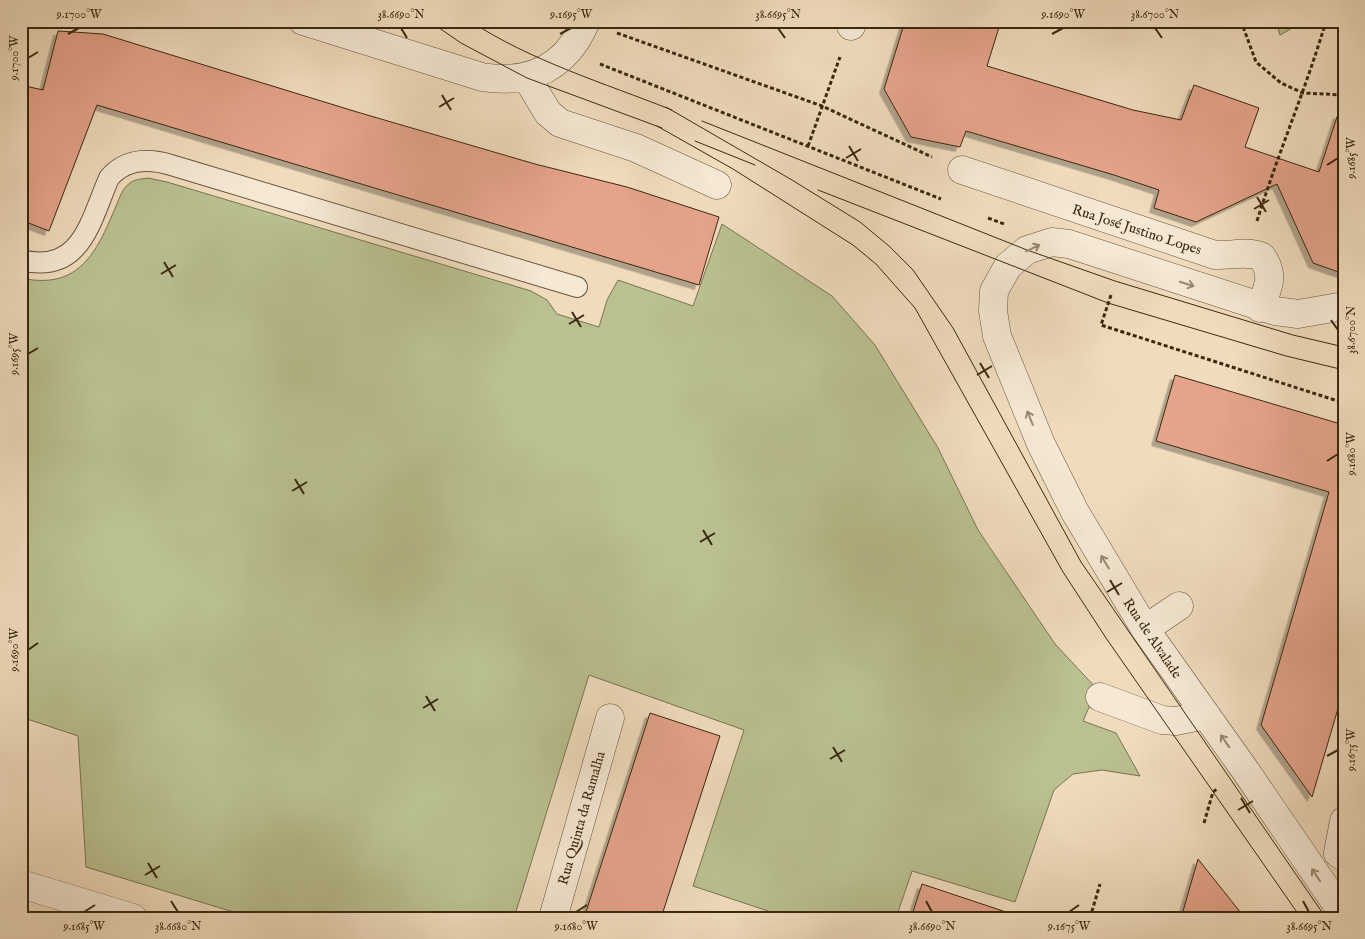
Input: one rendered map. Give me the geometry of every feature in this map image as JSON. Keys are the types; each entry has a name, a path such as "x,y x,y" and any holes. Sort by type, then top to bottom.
{"street":[{"path":"302,21 482,77 499,80 527,78 555,63 567,53 579,38 586,21"},
{"path":"527,78 548,113 560,123 636,148 717,185"},
{"name":"Rua José Justino Lopes","path":"962,170 1215,255 1226,256 1248,253"},
{"name":"Rua de Alvalade","path":"1121,262 1069,244 1052,242 1027,250 1008,266 994,291 993,311 997,336 1040,444 1075,512 1145,629 1344,915"},
{"path":"1248,253 1262,257 1270,274 1270,283 1260,308"},
{"path":"1121,262 1260,308 1298,314 1344,306"},
{"path":"1145,629 1179,606"},
{"path":"1100,697 1162,720 1176,721 1206,715"},
{"name":"Rua Quinta da Ramalha","path":"553,918 610,718"},
{"path":"1344,821 1338,853 1344,857"},
{"path":"21,884 133,918"}],"lane":[{"path":"21,260 36,264 54,262 67,256 85,236 109,178 127,164 148,160 181,168 577,287"}],"path":[{"path":"1241,21 1256,62 1281,84 1303,93 1344,95"},
{"path":"1248,253 1275,164 1303,93 1326,21"},
{"path":"808,146 852,24"},
{"path":"613,32 822,106 962,170"},
{"path":"592,61 942,199"},
{"path":"986,217 1013,228"},
{"path":"1121,262 1101,325 1344,403"},
{"path":"1090,918 1100,884"}],"green space":[{"path":"1276,21 1305,21 1280,35"},
{"path":"148,178 167,182 531,291 547,300 557,314 599,327 607,300 618,280 693,306 722,224 832,296 875,345 938,448 978,530 1055,644 1097,689 1083,721 1116,733 1140,776 1102,770 1073,774 1054,790 1015,902 912,871 896,918 789,918 693,886 744,730 589,675 514,918 253,918 86,867 78,736 21,717 21,278 56,279 70,274 81,266 99,243 124,189 134,181"}],"building":[{"path":"905,21 1001,21 987,66 1133,110 1181,120 1194,85 1259,108 1245,147 1319,172 1338,114 1344,115 1344,274 1313,263 1277,184 1196,222 1154,208 1159,190 1114,175 966,131 960,147 911,137 884,89"},
{"path":"58,31 103,34 535,164 627,187 719,217 699,285 97,105 49,231 21,220 21,85 43,90"},
{"path":"1175,375 1344,425 1344,688 1312,797 1261,725 1329,492 1156,441"},
{"path":"650,713 720,736 661,918 584,918"},
{"path":"1198,859 1245,918 1181,918"},
{"path":"922,884 1006,912 1005,918 911,918"}],"tram line":[{"path":"429,21 461,43 527,78 662,128"},
{"path":"470,21 493,35 543,60 672,110"},
{"path":"666,107 860,222 889,246 913,270 953,328 1081,562 1326,918"},
{"path":"702,121 1027,250 1115,281 1293,335 1344,347"},
{"path":"657,126 733,169 853,245 876,264 915,308 1063,572 1106,638 1301,918"},
{"path":"695,141 755,165"},
{"path":"818,190 1108,303 1286,356 1344,370"}]}
